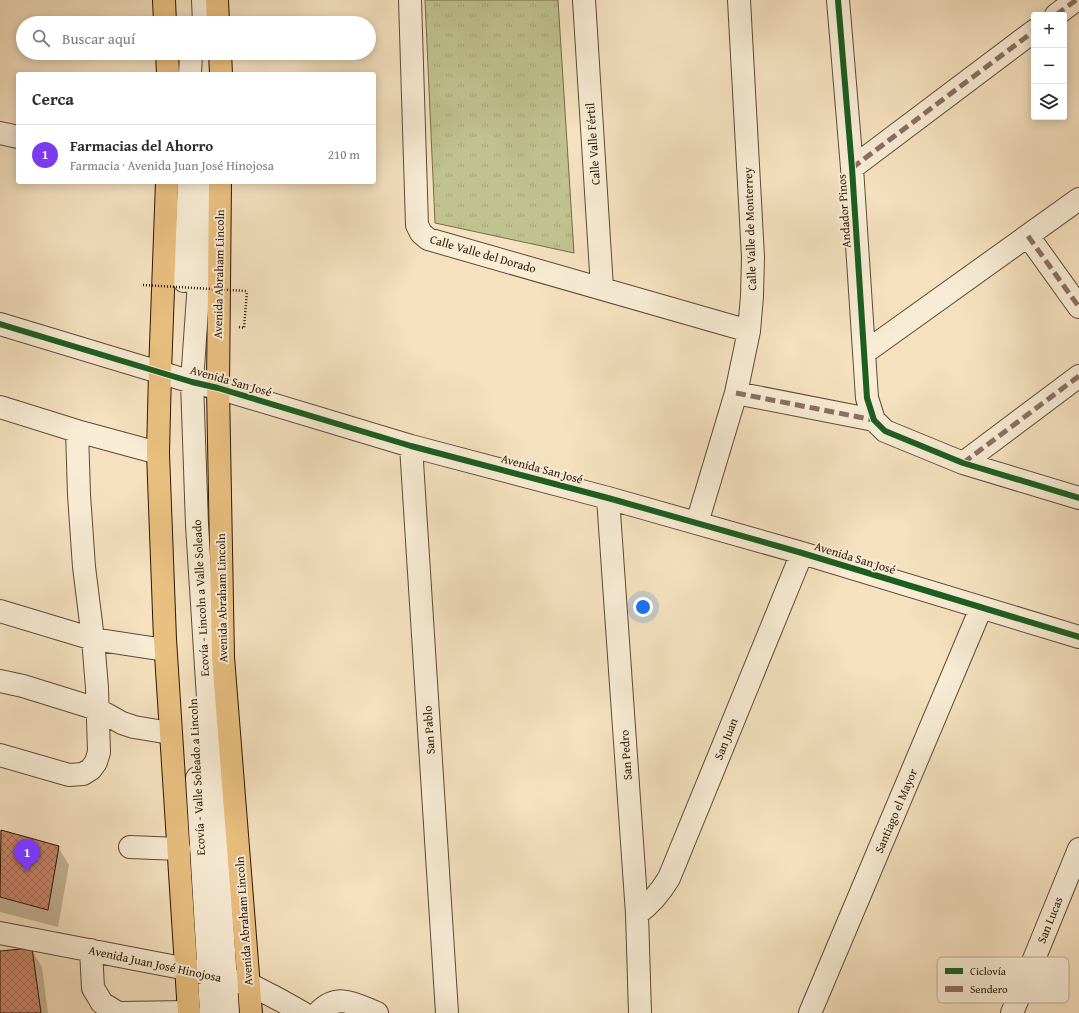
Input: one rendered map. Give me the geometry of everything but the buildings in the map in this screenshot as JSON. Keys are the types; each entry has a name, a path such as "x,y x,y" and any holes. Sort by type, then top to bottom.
{"main road":[{"path":"164,0 165,16"},
{"path":"217,0 218,16"},
{"path":"167,60 168,72"},
{"path":"220,60 221,72"},
{"path":"167,184 177,377 158,454 165,650 189,1013"},
{"name":"Avenida Abraham Lincoln","path":"220,184 218,388 223,657 251,1013"}],"street":[{"path":"188,0 189,16"},
{"path":"202,0 203,16"},
{"name":"Calle Valle del Dorado","path":"410,0 417,225 421,233 428,239 749,331"},
{"name":"Calle Valle Fértil","path":"584,0 602,288"},
{"name":"Calle Valle de Monterrey","path":"697,523 736,393 749,331 752,296 753,257 738,0"},
{"name":"Andador Pinos","path":"838,0 852,168 866,398 874,420"},
{"path":"1060,12 1076,0"},
{"path":"852,168 1031,33"},
{"path":"190,72 191,60"},
{"path":"205,60 205,72"},
{"path":"0,133 16,136"},
{"path":"177,377 189,184"},
{"name":"Ecovía - Lincoln a Valle Soleado","path":"204,184 204,210 177,377 197,526 217,976 228,1013"},
{"path":"864,353 1079,199"},
{"path":"1028,236 1079,307"},
{"name":"Avenida San José","path":"0,324 411,446 697,523 1079,637"},
{"path":"963,464 1079,376"},
{"path":"736,393 874,420 885,431 963,464 1079,498"},
{"path":"0,407 158,454"},
{"path":"0,755 69,775 83,774 91,769 96,762 99,752 97,688 93,639 84,567 79,495 77,431"},
{"name":"San Pablo","path":"411,446 447,1013"},
{"name":"San Pedro","path":"608,498 637,914 640,1013"},
{"name":"San Juan","path":"637,914 660,894 669,878 802,554"},
{"name":"Santiago el Mayor","path":"810,1013 981,608"},
{"path":"0,611 93,639 165,650"},
{"path":"0,681 23,686 97,709 122,723 170,733"},
{"path":"130,847 179,849"},
{"name":"San Lucas","path":"1035,957 1079,849"},
{"name":"Avenida Juan José Hinojosa","path":"0,933 186,969 249,984 303,1013"},
{"path":"91,950 93,988 102,1003 118,1013 189,1013"},
{"path":"211,1013 217,976"},
{"path":"318,1013 332,1002 344,1001 377,1013"},
{"name":"San Lucas","path":"1012,1013 1016,1003"}],"path":[{"path":"143,285 247,290 244,328"}],"green space":[{"path":"425,0 558,0 574,253 435,223"}],"marked path":[{"path":"1060,12 1076,0"},
{"path":"852,168 1031,33"},
{"path":"1028,236 1079,307"},
{"path":"963,463 1079,376"},
{"path":"736,393 874,420"}],"cycle path":[{"path":"838,0 852,168 867,398 874,420 885,431 963,463 1079,498"},
{"path":"0,324 411,446 608,498 802,553 1079,637"}],"place":[{"name":"Farmacias del Ahorro","path":"27,872"}]}
